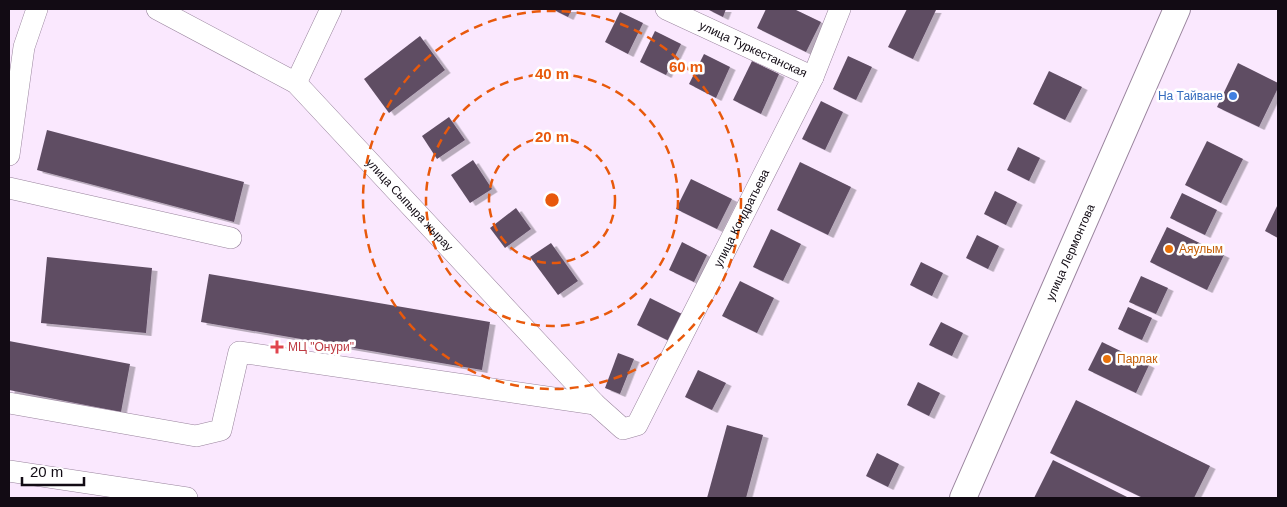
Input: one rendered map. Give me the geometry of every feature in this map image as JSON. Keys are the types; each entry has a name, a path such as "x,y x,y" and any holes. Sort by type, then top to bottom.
{"main road":[{"name":"улица Лермонтова","path":"963,498 1177,9"}],"street":[{"path":"9,155 24,47 37,9"},
{"name":"улица Сыпыра жырау","path":"157,9 296,83 595,404 623,428 637,425"},
{"path":"296,83 331,9"},
{"name":"улица Туркестанская","path":"666,9 813,77"},
{"name":"улица Кондратьева","path":"637,425 813,77 840,9"},
{"path":"9,188 231,238"},
{"path":"9,403 196,436 221,430 239,352 595,404"},
{"path":"9,472 88,491 187,498"}],"building":[{"path":"552,9 572,9 568,17"},
{"path":"707,9 726,9 723,17"},
{"path":"766,9 794,9 821,22 806,52 757,28"},
{"path":"907,9 936,10 913,59 888,47"},
{"path":"620,12 643,23 628,54 605,42"},
{"path":"655,31 681,44 666,75 640,62"},
{"path":"420,36 445,70 389,113 364,79"},
{"path":"704,54 730,67 716,98 689,84"},
{"path":"848,56 872,67 856,100 833,89"},
{"path":"752,61 779,74 761,114 733,100"},
{"path":"1238,63 1278,83 1278,88 1259,127 1217,107"},
{"path":"1049,71 1082,87 1065,120 1033,104"},
{"path":"821,101 843,112 825,150 802,139"},
{"path":"449,117 465,140 437,159 422,136"},
{"path":"47,130 244,182 234,222 37,170"},
{"path":"1207,141 1243,159 1221,203 1185,185"},
{"path":"1018,147 1040,158 1029,181 1007,170"},
{"path":"473,160 492,189 470,203 451,175"},
{"path":"800,162 851,187 828,235 777,210"},
{"path":"691,179 732,199 717,229 676,209"},
{"path":"995,191 1017,202 1006,225 984,214"},
{"path":"1182,193 1217,210 1205,235 1170,218"},
{"path":"1278,204 1278,238 1265,231"},
{"path":"516,208 531,229 505,248 490,228"},
{"path":"1167,227 1224,255 1207,290 1150,262"},
{"path":"771,229 801,244 783,281 753,267"},
{"path":"977,235 999,246 988,269 966,258"},
{"path":"682,242 707,255 694,282 669,270"},
{"path":"551,243 578,281 558,295 530,257"},
{"path":"47,257 152,268 146,333 41,323"},
{"path":"921,262 943,273 932,296 910,285"},
{"path":"209,274 490,322 482,370 201,322"},
{"path":"1141,276 1168,288 1156,314 1129,302"},
{"path":"740,281 774,298 757,333 722,316"},
{"path":"650,298 682,314 669,341 637,325"},
{"path":"1128,307 1152,318 1142,340 1118,329"},
{"path":"941,322 963,333 952,356 929,345"},
{"path":"9,341 130,364 121,412 9,390"},
{"path":"1102,342 1149,365 1136,393 1088,370"},
{"path":"618,353 634,359 620,394 605,388"},
{"path":"698,370 726,383 712,410 685,397"},
{"path":"918,382 940,393 929,416 907,405"},
{"path":"1076,400 1210,466 1194,498 1143,498 1050,453"},
{"path":"727,425 763,435 746,498 707,498"},
{"path":"877,453 899,464 888,487 866,476"},
{"path":"1053,460 1129,498 1034,498"}],"place":[{"name":"На Тайване","path":"1233,96"},
{"name":"Аяулым","path":"1169,249"},
{"name":"МЦ \"Онури\"","path":"277,347"},
{"name":"Парлак","path":"1107,359"}]}
